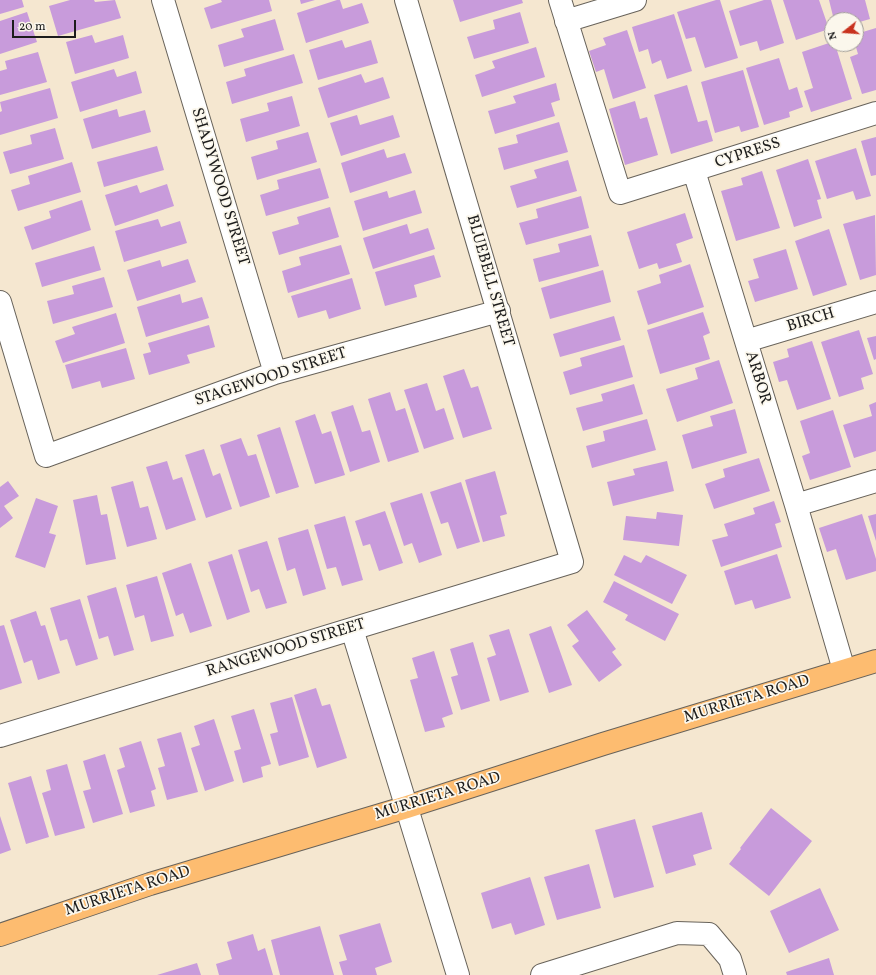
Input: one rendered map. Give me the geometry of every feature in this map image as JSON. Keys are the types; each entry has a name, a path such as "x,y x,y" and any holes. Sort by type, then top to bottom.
{"main road":[{"name":"MURRIETA ROAD","path":"0,934 150,884 407,807 603,744 876,660"}],"street":[{"name":"SHADYWOOD STREET","path":"163,0 275,373"},
{"name":"BLUEBELL STREET","path":"406,0 572,562"},
{"path":"560,0 566,20 634,0"},
{"name":"CYPRESS","path":"566,20 620,193 876,113"},
{"name":"ARBOR","path":"694,171 796,505 844,670"},
{"name":"STAGEWOOD STREET","path":"0,302 46,456 275,373 499,311"},
{"name":"BIRCH","path":"746,341 876,302"},
{"path":"796,505 876,481"},
{"name":"RANGEWOOD STREET","path":"0,736 572,562"},
{"path":"352,629 458,975"},
{"path":"542,975 677,933 708,934 730,959 735,975"}],"building":[{"path":"0,0 22,0 24,7 0,14"},
{"path":"70,0 94,0 95,2 115,0 121,18 58,36 49,6"},
{"path":"221,0 269,0 272,11 211,29 204,8 222,2"},
{"path":"300,0 315,0 301,4"},
{"path":"340,0 343,9 362,3 369,23 306,43 297,13"},
{"path":"453,0 522,0 523,3 460,22"},
{"path":"720,0 738,58 705,68 695,37 686,39 677,12"},
{"path":"764,0 771,0 784,43 760,51 757,41 740,46 729,11"},
{"path":"783,0 819,0 824,14 824,31 796,40"},
{"path":"829,0 865,0 870,19 864,21 864,12 832,12"},
{"path":"27,12 37,42 0,54 0,21"},
{"path":"520,12 529,43 474,59 467,37 495,29 493,20"},
{"path":"674,14 692,71 667,79 661,60 652,64 648,49 639,52 632,27"},
{"path":"275,19 284,50 224,67 218,45 244,37 241,29"},
{"path":"876,28 876,90 862,94 850,57 858,54 857,52 864,52 864,32"},
{"path":"627,30 646,88 613,99 604,69 596,72 589,51 606,45 603,38"},
{"path":"92,35 95,43 123,35 129,58 75,74 66,42"},
{"path":"342,40 345,48 371,40 378,63 318,80 309,50"},
{"path":"824,45 824,52 837,52 852,99 811,112 804,91 813,88 802,52"},
{"path":"536,47 545,77 482,97 475,75 495,68 492,61"},
{"path":"38,52 47,82 0,95 0,71 7,69 5,61"},
{"path":"294,54 303,83 232,104 226,82 246,76 244,69"},
{"path":"779,58 789,90 797,87 803,107 789,112 790,117 764,125 746,68"},
{"path":"114,69 117,77 136,71 142,93 80,112 71,82"},
{"path":"743,70 759,127 741,132 739,126 715,133 701,82"},
{"path":"361,74 365,83 383,77 390,98 328,118 318,88"},
{"path":"556,83 560,100 551,103 555,116 495,134 488,111 516,103 513,96"},
{"path":"687,85 698,122 707,120 713,141 671,154 654,95"},
{"path":"50,88 58,118 0,135 0,112 2,111 0,102"},
{"path":"292,96 300,126 246,142 240,119 269,111 267,103"},
{"path":"635,101 640,119 647,117 658,155 625,165 609,109"},
{"path":"117,109 119,117 145,110 151,132 92,149 83,119"},
{"path":"357,115 360,125 393,115 400,137 341,156 330,123"},
{"path":"559,122 568,152 504,170 498,148 518,143 516,135"},
{"path":"55,128 64,159 10,174 3,152 32,144 30,135"},
{"path":"308,132 317,162 257,180 251,157 278,149 276,141"},
{"path":"876,137 876,175 871,176 861,141"},
{"path":"157,146 164,170 104,187 97,162"},
{"path":"856,148 871,196 856,200 853,191 827,199 815,161"},
{"path":"384,149 387,158 405,153 412,173 350,193 341,163"},
{"path":"808,159 821,199 817,200 822,218 794,227 776,170"},
{"path":"568,160 577,191 517,208 510,186 537,178 534,170"},
{"path":"72,162 81,192 18,211 11,190 30,184 28,176"},
{"path":"320,168 329,198 266,216 260,195 279,189 277,180"},
{"path":"762,171 780,228 736,241 721,191 743,185 741,178"},
{"path":"167,184 174,206 115,226 105,195 137,185 140,193"},
{"path":"415,190 422,213 363,231 354,201 387,191 389,198"},
{"path":"581,196 589,228 526,245 519,223 538,218 536,209"},
{"path":"82,200 91,230 32,250 24,227 51,218 49,211"},
{"path":"330,207 339,237 279,255 272,232 299,224 297,217"},
{"path":"685,213 693,238 676,244 682,262 659,269 657,263 639,269 627,232"},
{"path":"875,215 876,275 860,280 843,224"},
{"path":"158,219 161,227 180,221 187,243 124,262 115,231"},
{"path":"407,224 410,234 428,228 435,249 373,269 363,238"},
{"path":"829,229 847,285 813,296 795,241"},
{"path":"591,235 599,266 539,282 533,259 560,252 558,244"},
{"path":"341,245 350,274 288,293 282,271 301,265 299,257"},
{"path":"94,246 101,270 42,287 35,263"},
{"path":"786,249 798,289 755,302 748,281 759,278 753,259"},
{"path":"434,255 441,277 414,285 417,297 385,306 375,272"},
{"path":"188,259 196,282 137,301 127,270 160,260 162,267"},
{"path":"690,264 704,307 648,325 637,291 661,283 659,275"},
{"path":"603,270 611,302 550,319 541,288"},
{"path":"104,277 113,307 53,324 47,301 74,294 72,286"},
{"path":"352,278 361,309 329,319 326,310 298,318 291,296"},
{"path":"180,294 182,303 202,297 209,318 146,337 137,307"},
{"path":"703,312 710,333 703,336 710,359 660,374 647,330"},
{"path":"116,313 125,343 63,363 55,341 75,334 72,327"},
{"path":"614,316 621,340 560,357 553,334"},
{"path":"209,325 215,347 187,355 190,363 149,375 143,354 151,352 148,343"},
{"path":"859,330 873,374 861,378 864,389 839,397 821,342"},
{"path":"876,336 876,359 874,360 867,338"},
{"path":"812,341 831,399 797,410 787,380 779,382 773,362 789,357 787,349"},
{"path":"624,345 633,377 570,395 563,372 582,366 580,358"},
{"path":"126,348 135,379 102,388 100,381 72,389 65,365"},
{"path":"719,360 733,403 677,422 666,389 698,379 695,368"},
{"path":"464,369 471,388 478,386 492,429 463,438 443,376"},
{"path":"427,383 436,411 444,408 454,439 424,449 404,390"},
{"path":"634,384 643,414 583,431 576,408 603,401 601,394"},
{"path":"390,392 396,411 405,408 419,452 388,462 368,399"},
{"path":"876,402 876,451 854,458 843,425 872,416 869,405"},
{"path":"353,405 362,432 370,430 380,462 350,472 331,412"},
{"path":"735,409 747,453 692,469 682,435 713,426 710,416"},
{"path":"833,410 851,467 810,480 802,456 810,453 800,421"},
{"path":"315,414 322,434 331,431 345,475 315,484 295,421"},
{"path":"647,419 656,450 592,468 586,446 605,441 603,431"},
{"path":"280,427 299,487 276,494 257,435"},
{"path":"241,438 248,456 256,454 270,497 240,507 220,445"},
{"path":"204,449 213,476 220,473 232,509 206,518 185,455"},
{"path":"759,458 770,491 714,509 705,484 725,477 723,469"},
{"path":"167,461 173,480 182,477 196,520 166,530 146,467"},
{"path":"667,461 674,491 613,506 607,482 635,475 633,469"},
{"path":"495,471 507,514 500,516 505,536 483,542 465,480"},
{"path":"8,481 19,496 4,506 13,518 0,528 0,487"},
{"path":"133,481 140,508 148,506 157,539 127,547 111,487"},
{"path":"461,482 480,542 457,549 448,522 441,524 430,492"},
{"path":"422,493 442,555 419,563 412,543 404,546 390,503"},
{"path":"97,495 101,515 107,514 116,559 86,565 73,500"},
{"path":"36,498 58,506 49,533 56,535 45,568 15,557"},
{"path":"774,501 781,522 775,524 782,547 721,567 712,540 728,536 724,524 755,514 753,508"},
{"path":"385,511 403,563 379,571 370,544 363,546 355,521"},
{"path":"657,512 683,515 679,546 623,540 626,516 656,519"},
{"path":"862,514 876,559 876,571 846,580 836,549 827,552 819,528"},
{"path":"876,514 876,541 868,516"},
{"path":"345,516 363,580 342,586 336,567 327,569 314,525"},
{"path":"308,529 326,589 303,596 295,568 287,571 278,538"},
{"path":"267,541 287,603 266,609 259,589 251,592 238,550"},
{"path":"232,554 250,612 227,620 208,562"},
{"path":"777,554 791,598 755,609 752,600 735,605 724,571"},
{"path":"624,555 641,563 646,555 687,575 672,604 614,575"},
{"path":"191,563 212,626 190,633 183,613 176,616 162,573"},
{"path":"157,576 174,636 151,642 144,615 135,618 126,585"},
{"path":"614,581 679,614 665,641 625,620 628,615 603,602"},
{"path":"116,587 134,650 114,656 108,636 99,639 87,596"},
{"path":"80,599 98,659 76,666 67,639 60,641 50,608"},
{"path":"587,610 616,649 612,652 622,665 599,682 572,646 579,641 567,625"},
{"path":"36,611 41,626 45,625 60,673 38,680 32,660 24,663 10,620"},
{"path":"4,625 22,683 0,690 0,626"},
{"path":"551,626 572,685 549,693 529,634"},
{"path":"509,629 529,692 500,701 487,658 496,655 489,635"},
{"path":"473,642 490,701 461,710 451,677 458,675 450,649"},
{"path":"434,651 453,714 442,718 445,727 425,732 410,680 418,678 412,658"},
{"path":"316,688 322,706 330,704 347,758 317,768 294,695"},
{"path":"292,697 309,757 279,766 270,734 278,732 270,703"},
{"path":"254,709 271,764 261,767 263,777 243,783 234,751 241,749 231,716"},
{"path":"214,719 234,781 205,791 191,748 200,745 194,726"},
{"path":"181,732 198,792 167,800 158,768 165,766 157,739"},
{"path":"141,741 156,789 151,791 155,806 130,813 117,770 125,767 119,748"},
{"path":"105,754 123,814 93,823 83,791 91,789 83,761"},
{"path":"67,764 85,828 55,836 42,793 51,790 46,770"},
{"path":"31,776 49,837 26,844 8,783"},
{"path":"771,808 812,841 769,896 729,864"},
{"path":"702,812 712,849 693,855 696,865 666,874 652,826"},
{"path":"0,816 11,850 0,854"},
{"path":"635,819 654,887 614,898 595,830"},
{"path":"589,864 601,908 557,920 544,877"},
{"path":"530,877 545,925 515,935 511,923 492,929 481,893"},
{"path":"820,888 839,930 789,953 770,911"},
{"path":"380,923 392,962 375,968 377,975 343,975 339,962 347,960 339,935"},
{"path":"320,926 334,975 280,975 271,940"},
{"path":"253,934 258,951 265,948 273,975 219,975 216,964 232,959 227,942"},
{"path":"829,958 834,975 787,975 786,972"},
{"path":"197,963 201,975 157,975"}]}
